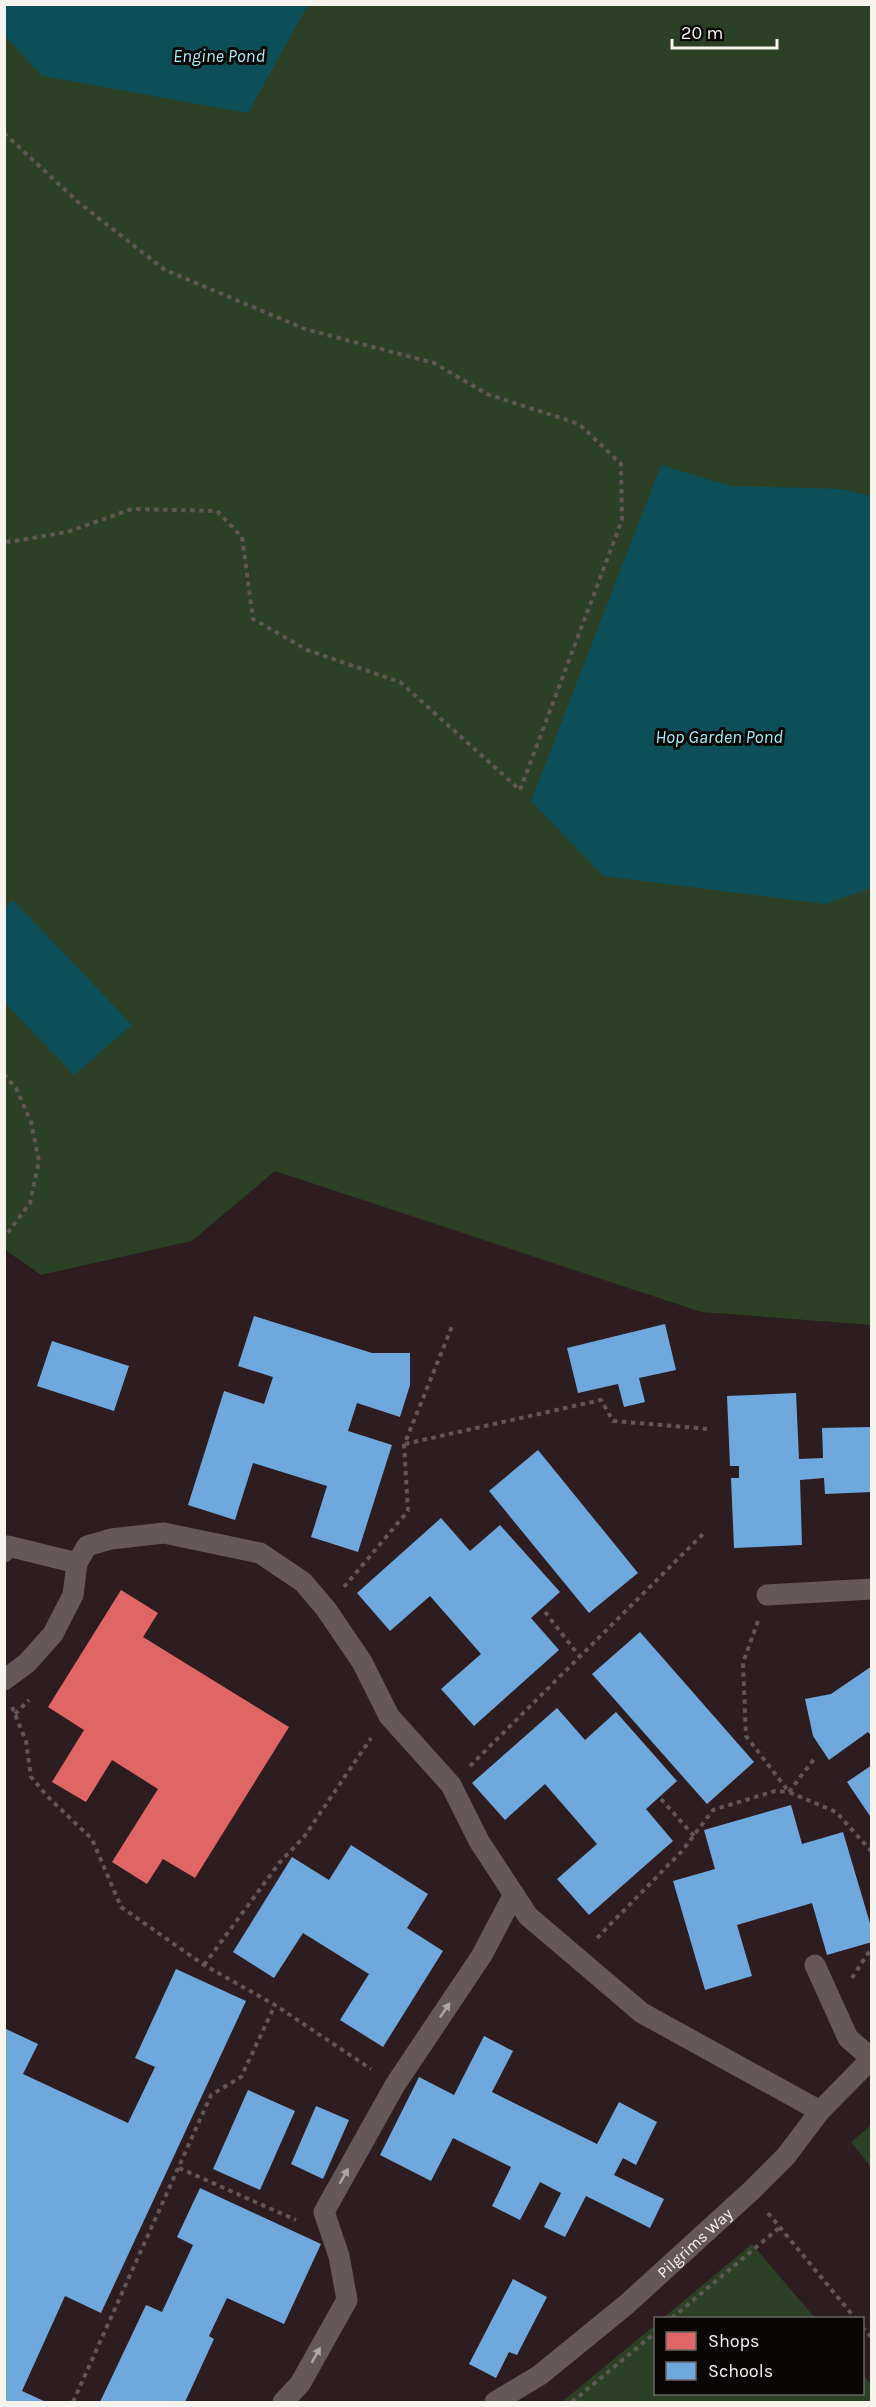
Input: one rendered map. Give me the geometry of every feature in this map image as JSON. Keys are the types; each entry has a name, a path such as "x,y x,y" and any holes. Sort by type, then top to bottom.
{"lane":[{"path":"6,1689 53,1634 73,1595 77,1563 87,1546 111,1539 164,1533 260,1553 303,1582 326,1609 362,1662 389,1716 451,1785 479,1841 528,1916 642,2013 820,2110"},
{"path":"6,1545 77,1563"},
{"path":"767,1595 872,1590"},
{"path":"283,2403 300,2384 347,2300 339,2256 324,2212 395,2085 482,1955 514,1894"},
{"path":"815,1965 848,2038 871,2058"},
{"name":"Pilgrims Way","path":"495,2403 540,2374 627,2304 751,2191 786,2156 820,2110 871,2058"}],"path":[{"path":"4,133 78,202 165,270 305,328 434,363 487,394 579,424 621,464 622,520 520,790 400,682 307,650 253,619 242,537 217,511 132,509 67,532 9,542 4,539"},
{"path":"4,1074 16,1088 31,1122 39,1161 30,1203 4,1238"},
{"path":"326,1609 408,1511 404,1445 453,1324"},
{"path":"404,1445 601,1400 613,1421 709,1430"},
{"path":"451,1785 703,1534"},
{"path":"767,1595 743,1663 746,1736 789,1792"},
{"path":"545,1612 580,1657"},
{"path":"6,1689 26,1741 32,1777 49,1798 92,1839 121,1907 204,1965 275,2005 395,2085"},
{"path":"204,1965 269,1877 304,1837 362,1749 389,1716"},
{"path":"789,1792 814,1759"},
{"path":"578,1958 682,1851 713,1810 775,1791 789,1792 836,1812 872,1852"},
{"path":"661,1799 694,1836"},
{"path":"73,2403 211,2095 240,2077 275,2005"},
{"path":"179,2168 333,2236"},
{"path":"751,2191 853,2317"},
{"path":"674,2317 780,2228"},
{"path":"572,2403 654,2334"}],"shaded area":[{"path":"275,1171 701,1312 871,1325 871,2402 5,2402 4,1250 41,1275 192,1241"}],"green space":[{"path":"4,5 871,5 871,1325 701,1312 275,1171 192,1241 41,1275 5,1250"},
{"path":"871,2125 871,2167 851,2142"},
{"path":"752,2244 814,2317 664,2317"},
{"path":"654,2326 654,2395 864,2395 864,2375 871,2385 871,2402 562,2402"}],"water":[{"name":"Engine Pond","path":"5,4 308,5 248,113 42,76 5,36"},
{"name":"Hop Garden Pond","path":"661,465 731,486 840,489 871,496 871,888 825,904 603,876 531,801"},
{"path":"13,900 132,1025 74,1075 5,1003 5,908"}],"building: Shops":[{"path":"121,1590 158,1613 143,1637 289,1727 195,1878 163,1859 147,1884 112,1862 158,1789 112,1760 86,1802 52,1782 84,1730 48,1707"}],"building: Schools":[{"path":"254,1316 372,1353 410,1353 410,1385 400,1417 357,1403 348,1431 392,1445 358,1552 311,1537 327,1486 253,1463 235,1520 188,1505 224,1391 264,1404 273,1377 238,1366"},
{"path":"665,1324 676,1370 639,1378 645,1402 624,1407 618,1384 578,1393 567,1348"},
{"path":"52,1341 129,1366 114,1411 37,1386"},
{"path":"796,1393 799,1459 823,1458 822,1428 872,1427 872,1492 825,1494 824,1478 800,1480 802,1545 734,1548 731,1478 739,1478 739,1466 730,1466 727,1396"},
{"path":"538,1450 638,1573 589,1613 489,1491"},
{"path":"441,1518 470,1551 500,1525 560,1592 531,1618 559,1650 474,1726 441,1689 481,1654 430,1596 390,1631 357,1593"},
{"path":"640,1632 754,1762 707,1804 592,1674"},
{"path":"872,1666 872,1737 868,1732 829,1760 813,1736 805,1699 831,1694"},
{"path":"557,1708 585,1740 616,1712 677,1781 646,1809 673,1841 589,1915 557,1879 597,1844 545,1784 505,1820 472,1783"},
{"path":"872,1765 872,1819 847,1782"},
{"path":"791,1805 802,1844 843,1832 872,1930 872,1942 827,1955 812,1903 737,1925 752,1976 705,1990 673,1881 715,1869 704,1830"},
{"path":"351,1845 428,1894 407,1928 443,1951 383,2047 340,2020 369,1974 303,1933 274,1978 233,1952 292,1857 329,1880"},
{"path":"176,1969 246,2001 101,2313 65,2296 22,2391 46,2402 4,2402 4,2028 38,2044 23,2074 128,2123 155,2067 135,2058"},
{"path":"484,2036 513,2051 492,2092 597,2144 619,2102 657,2122 636,2165 623,2158 614,2175 664,2199 650,2228 586,2196 565,2237 544,2227 561,2193 540,2182 520,2220 492,2206 511,2167 453,2138 431,2181 380,2155 419,2077 454,2095"},
{"path":"248,2090 295,2111 260,2190 213,2169"},
{"path":"316,2106 349,2120 323,2179 291,2164"},
{"path":"200,2188 321,2244 284,2324 227,2298 209,2336 214,2339 185,2402 100,2402 146,2305 162,2312 193,2245 177,2237"},
{"path":"513,2279 547,2297 517,2355 509,2352 496,2378 469,2364"}]}
